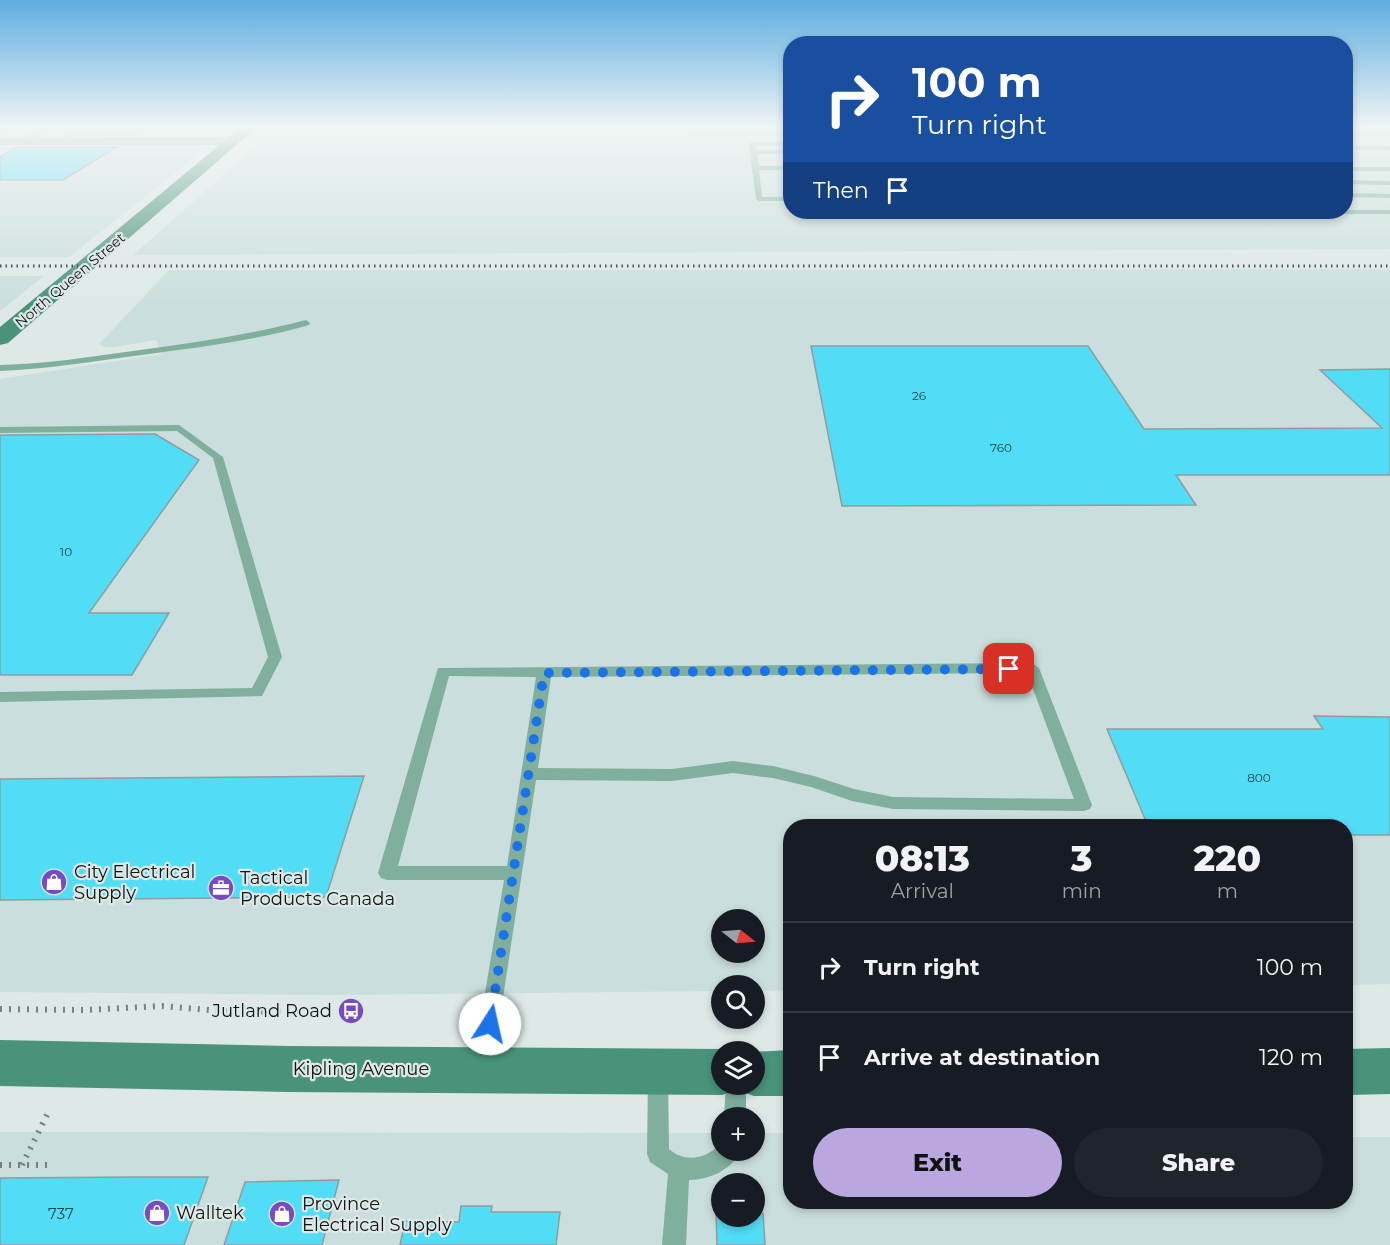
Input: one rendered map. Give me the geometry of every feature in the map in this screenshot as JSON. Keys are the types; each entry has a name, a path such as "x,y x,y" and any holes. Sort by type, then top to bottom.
{"main road":[{"name":"North Queen Street","path":"0,338 180,186"},
{"name":"Kipling Avenue","path":"0,1063 287,1069 711,1072"},
{"path":"1353,1072 1390,1071"},
{"path":"765,1073 783,1073"}],"lane":[{"path":"758,186 759,198 783,198"},
{"path":"1353,195 1390,196"},
{"path":"1353,212 1390,212"},
{"path":"0,368 32,367 237,339 306,323"},
{"path":"0,430 179,428 218,458 275,657 257,693 0,697"},
{"path":"513,873 387,873 443,671 544,673 1032,668 1084,805 893,803 852,795 814,782 773,772 734,767 672,775 530,774"},
{"path":"482,1069 505,935 544,673"},
{"path":"658,1071 657,1154 666,1163 679,1169 696,1169 719,1161"},
{"path":"674,1245 679,1169"}],"path":[{"path":"0,1009 84,1010 162,1006 234,1012 304,1011"},
{"path":"22,1165 48,1113"},
{"path":"0,1165 50,1165"}],"shaded area":[{"path":"0,186 158,186 69,257 0,257"},
{"path":"211,186 783,186 783,219 1353,219 1353,186 1390,186 1390,249 133,255"},
{"path":"1390,269 1390,984 1353,985 1353,819 783,819 783,990 765,991 765,975 711,975 711,991 330,995 0,992 0,379 162,354 156,340 105,347 99,344 169,270"},
{"path":"0,276 44,276 0,311"},
{"path":"0,1132 711,1133 711,1161 765,1161 765,1133 783,1133 783,1209 1353,1209 1353,1137 1390,1137 1390,1245 0,1245"}],"building":[{"path":"811,346 1088,346 1144,429 1382,428 1320,370 1390,369 1390,475 1176,475 1196,505 842,506"},
{"path":"155,434 199,460 89,613 169,613 132,675 0,675 0,435"},
{"path":"1314,716 1390,717 1390,835 1353,835 1353,819 1145,819 1107,729 1323,729"},
{"path":"364,776 326,897 0,900 0,779"},
{"path":"208,1177 184,1245 0,1245 0,1178"},
{"name":"Province Electrical Supply","path":"339,1180 322,1245 224,1245 245,1182"},
{"path":"461,1206 492,1206 491,1212 560,1212 556,1245 400,1245 405,1221 459,1222"},
{"path":"716,1227 764,1227 765,1245 717,1245"}],"railway":[{"path":"0,266 1390,266"}],"place":[{"name":"City Electrical Supply","path":"54,882"},
{"name":"Tactical Products Canada","path":"221,888"},
{"name":"Jutland Road","path":"351,1011"},
{"name":"Walltek","path":"157,1213"},
{"name":"Province Electrical Supply","path":"282,1214"}],"route":[{"path":"490,1024 544,673 1009,669"}]}
